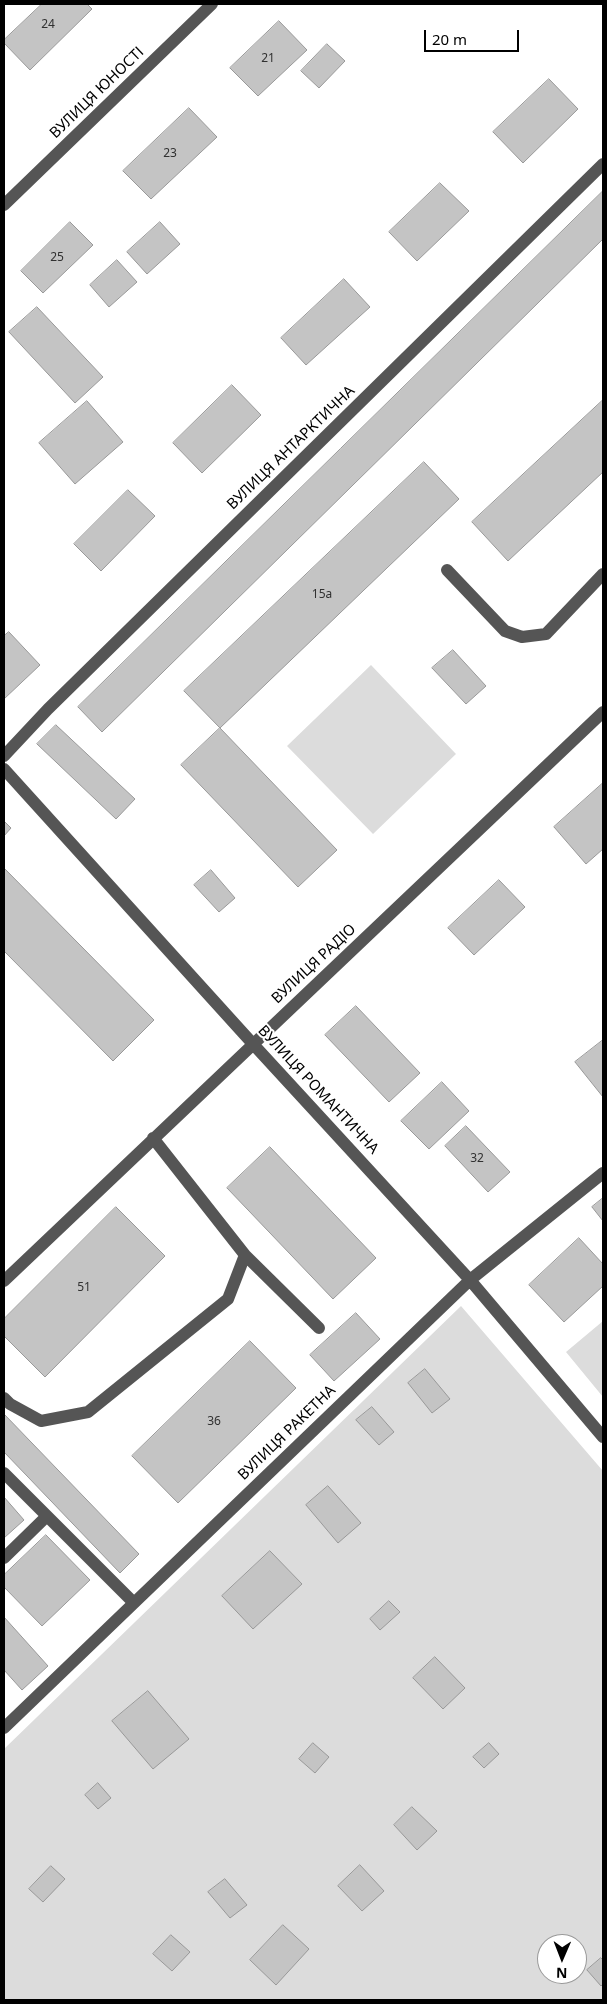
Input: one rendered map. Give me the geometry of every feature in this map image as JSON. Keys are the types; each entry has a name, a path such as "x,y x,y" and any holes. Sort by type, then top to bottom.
{"street":[{"name":"ВУЛИЦЯ ЮНОСТІ","path":"4,205 212,4"},
{"name":"ВУЛИЦЯ АНТАРКТИЧНА","path":"4,756 48,709 603,164"},
{"path":"447,570 505,631 522,637 546,634 603,574"},
{"name":"ВУЛИЦЯ РАДІО","path":"4,1281 603,712"},
{"name":"ВУЛИЦЯ РОМАНТИЧНА","path":"4,769 470,1280 603,1437"},
{"path":"153,1138 245,1254 319,1328"},
{"name":"ВУЛИЦЯ РАКЕТНА","path":"4,1728 470,1280 603,1173"},
{"path":"4,1398 10,1404 41,1421 88,1412 228,1299 245,1254"},
{"path":"4,1473 134,1603"},
{"path":"4,1558 47,1516"}],"shaded area":[{"path":"371,665 456,754 373,834 287,746"},
{"path":"461,1306 603,1471 603,2000 4,2000 4,1749"},
{"path":"603,1321 603,1397 566,1352"}],"building":[{"path":"42,4 87,4 92,9 30,70 4,43 4,40"},
{"path":"279,21 307,50 258,96 230,68"},
{"path":"327,44 345,61 319,88 301,71"},
{"path":"549,79 578,109 523,163 493,132"},
{"path":"189,108 217,137 151,199 123,171"},
{"path":"440,183 469,211 417,261 389,232"},
{"path":"603,191 603,239 102,732 78,707"},
{"path":"70,222 93,245 43,293 21,271"},
{"path":"160,222 180,244 147,274 127,252"},
{"path":"117,260 137,282 109,307 90,285"},
{"path":"344,279 370,307 306,365 281,338"},
{"path":"37,307 103,377 75,403 9,332"},
{"path":"232,385 261,415 202,473 173,443"},
{"path":"603,400 603,472 508,561 472,522"},
{"path":"87,401 123,442 75,484 39,443"},
{"path":"424,462 459,499 220,728 184,691"},
{"path":"128,490 155,516 101,571 74,544"},
{"path":"9,632 40,665 4,699 4,636"},
{"path":"453,650 486,686 466,704 432,668"},
{"path":"56,725 135,799 116,819 37,744"},
{"path":"220,728 337,850 298,887 181,765"},
{"path":"603,783 603,849 586,864 554,827"},
{"path":"4,821 11,828 4,836"},
{"path":"4,868 154,1020 113,1061 4,951"},
{"path":"211,870 235,898 219,912 194,885"},
{"path":"499,880 525,907 474,955 448,928"},
{"path":"356,1006 420,1073 389,1102 325,1035"},
{"path":"603,1040 603,1097 575,1062"},
{"path":"442,1082 469,1111 429,1149 401,1121"},
{"path":"466,1126 510,1172 488,1192 445,1146"},
{"path":"270,1147 376,1258 333,1299 227,1188"},
{"path":"603,1198 603,1221 592,1207"},
{"path":"116,1207 165,1256 45,1377 4,1336 4,1319"},
{"path":"579,1238 603,1264 603,1286 564,1322 529,1285"},
{"path":"356,1313 380,1339 334,1381 310,1355"},
{"path":"250,1341 296,1388 178,1503 132,1456"},
{"path":"425,1369 450,1399 432,1413 408,1383"},
{"path":"372,1407 394,1432 379,1445 356,1420"},
{"path":"4,1414 139,1554 120,1573 4,1452"},
{"path":"328,1486 361,1523 338,1543 306,1505"},
{"path":"4,1497 24,1520 4,1538"},
{"path":"46,1535 90,1580 42,1626 4,1587 4,1575"},
{"path":"270,1551 302,1584 253,1629 222,1596"},
{"path":"389,1601 400,1612 380,1630 370,1619"},
{"path":"4,1617 48,1666 22,1690 4,1670"},
{"path":"435,1657 465,1688 443,1709 413,1678"},
{"path":"148,1691 189,1739 153,1769 112,1721"},
{"path":"313,1743 329,1757 315,1773 299,1759"},
{"path":"489,1743 499,1754 484,1768 473,1757"},
{"path":"98,1783 111,1798 98,1809 85,1795"},
{"path":"412,1807 437,1831 417,1850 394,1825"},
{"path":"360,1865 384,1891 362,1911 338,1886"},
{"path":"51,1866 65,1879 43,1902 29,1889"},
{"path":"225,1879 247,1905 230,1918 208,1892"},
{"path":"283,1925 309,1949 276,1985 250,1960"},
{"path":"171,1935 190,1952 172,1971 153,1954"},
{"path":"601,1958 603,1960 603,1984 601,1986 587,1970"}]}
